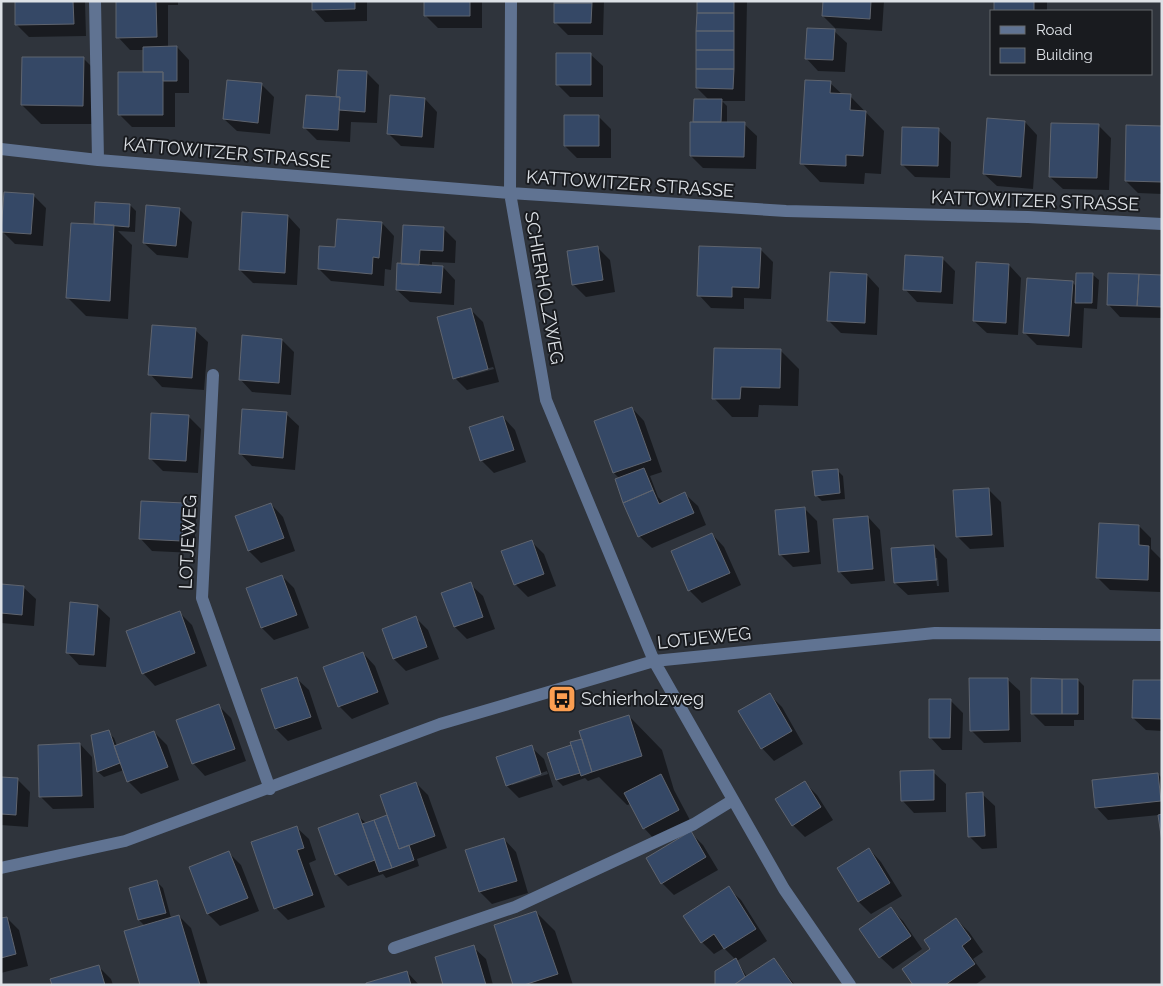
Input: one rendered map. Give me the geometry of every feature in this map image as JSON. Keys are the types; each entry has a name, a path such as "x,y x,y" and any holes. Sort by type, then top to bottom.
{"street":[{"name":"KATTOWITZER STRASSE","path":"95,1 98,160"},
{"name":"SCHIERHOLZWEG","path":"511,1 510,194 546,400 654,660 784,889 850,985"},
{"name":"KATTOWITZER STRASSE","path":"1,149 98,160 510,194 786,211 1028,217 1162,224"},
{"name":"LOTJEWEG","path":"213,375 202,598 270,789"},
{"name":"LOTJEWEG","path":"1,868 125,841 270,789 440,724 654,660 935,633 1162,635"},
{"path":"394,948 514,907 694,824 733,800"}],"building":[{"path":"15,1 73,1 74,24 15,25"},
{"path":"116,1 156,1 157,37 116,38"},
{"path":"312,1 355,1 355,9 312,10"},
{"path":"424,1 470,1 470,16 424,16"},
{"path":"554,1 592,1 592,3 554,3"},
{"path":"697,1 734,1 734,13 697,13"},
{"path":"823,1 871,1 870,19 822,16"},
{"path":"994,1 1034,1 1034,10 994,10"},
{"path":"554,3 592,3 591,23 554,23"},
{"path":"697,13 734,13 734,31 696,31"},
{"path":"807,28 835,29 833,60 805,59"},
{"path":"696,31 734,31 734,50 696,50"},
{"path":"177,46 177,81 163,81 163,72 143,72 143,47"},
{"path":"696,50 734,50 734,69 696,69"},
{"path":"556,53 591,53 591,85 556,85"},
{"path":"22,57 84,57 83,106 21,105"},
{"path":"696,69 734,69 733,89 696,88"},
{"path":"338,70 367,71 365,112 339,110 340,97 336,97"},
{"path":"118,72 163,72 163,115 118,115"},
{"path":"227,80 262,83 258,123 223,119"},
{"path":"805,80 831,81 830,93 851,94 850,110 866,111 863,156 846,155 846,166 800,164"},
{"path":"306,95 340,97 338,130 303,128"},
{"path":"390,95 425,98 422,137 387,134"},
{"path":"694,99 722,99 721,122 693,122"},
{"path":"564,115 599,115 599,146 564,146"},
{"path":"987,118 1025,121 1021,177 983,174"},
{"path":"690,122 745,122 744,157 690,156"},
{"path":"1051,123 1099,124 1097,178 1049,177"},
{"path":"1126,125 1162,126 1162,182 1125,181"},
{"path":"902,127 939,128 938,166 901,165"},
{"path":"4,192 34,194 31,234 1,232"},
{"path":"95,202 130,204 129,227 94,224"},
{"path":"146,205 180,208 176,246 143,243"},
{"path":"242,212 288,215 285,273 239,270"},
{"path":"337,219 382,222 379,258 373,257 372,274 318,269 319,246 335,247"},
{"path":"71,223 114,225 110,301 66,298"},
{"path":"403,225 444,227 443,251 420,250 419,265 401,264"},
{"path":"598,246 603,280 572,285 567,251"},
{"path":"699,246 761,248 759,288 732,287 732,297 697,296"},
{"path":"905,255 943,257 941,292 903,290"},
{"path":"976,262 1009,264 1006,323 973,321"},
{"path":"397,263 443,266 441,293 396,290"},
{"path":"830,272 867,274 865,323 827,321"},
{"path":"1076,273 1093,273 1092,303 1075,303"},
{"path":"1108,273 1139,274 1137,306 1107,305"},
{"path":"1139,274 1162,275 1162,307 1137,306"},
{"path":"1027,278 1073,281 1069,336 1023,333"},
{"path":"471,308 488,369 453,379 437,317"},
{"path":"152,325 196,328 192,378 148,375"},
{"path":"242,335 282,339 279,383 239,380"},
{"path":"714,348 781,349 780,388 741,387 740,399 712,399"},
{"path":"632,407 651,460 613,473 594,421"},
{"path":"242,409 287,412 283,458 239,454"},
{"path":"151,413 189,415 186,461 149,459"},
{"path":"503,416 514,450 480,461 469,427"},
{"path":"644,468 653,490 623,503 615,479"},
{"path":"838,469 840,493 815,496 812,471"},
{"path":"989,488 992,535 956,537 953,490"},
{"path":"653,490 659,504 685,492 694,513 638,537 623,503"},
{"path":"141,501 184,503 182,541 139,539"},
{"path":"271,503 284,538 248,551 235,516"},
{"path":"805,507 809,552 779,555 775,510"},
{"path":"868,516 873,569 838,572 833,519"},
{"path":"1099,523 1139,525 1139,545 1149,546 1148,580 1096,578"},
{"path":"712,533 730,573 688,591 671,551"},
{"path":"532,540 544,574 514,585 501,551"},
{"path":"934,545 937,580 894,583 891,548"},
{"path":"282,575 297,615 261,628 246,588"},
{"path":"471,582 483,617 454,627 441,593"},
{"path":"1,584 24,586 22,615 1,613"},
{"path":"70,602 98,605 94,655 66,653"},
{"path":"180,611 195,653 142,674 126,631"},
{"path":"416,616 427,647 393,659 382,629"},
{"path":"363,652 378,692 338,707 323,667"},
{"path":"297,677 311,717 275,729 261,689"},
{"path":"969,678 1008,678 1009,730 970,731"},
{"path":"1031,678 1062,679 1062,714 1031,714"},
{"path":"1062,679 1078,679 1078,714 1062,714"},
{"path":"1133,680 1162,680 1162,719 1132,718"},
{"path":"770,693 792,731 761,749 738,711"},
{"path":"929,699 951,699 950,738 929,738"},
{"path":"219,704 235,749 192,764 176,720"},
{"path":"629,715 642,756 592,772 579,731"},
{"path":"109,730 120,763 97,772 91,735"},
{"path":"154,731 168,767 127,782 114,746"},
{"path":"582,739 592,772 581,776 570,742"},
{"path":"80,743 82,796 39,797 38,745"},
{"path":"532,745 541,774 506,786 496,757"},
{"path":"571,745 580,773 556,780 547,753"},
{"path":"934,770 934,800 901,801 900,771"},
{"path":"1158,773 1161,801 1095,808 1092,780"},
{"path":"661,774 679,810 643,829 624,793"},
{"path":"1,777 18,778 16,815 1,814"},
{"path":"805,781 821,807 792,826 775,799"},
{"path":"416,782 435,836 399,849 380,795"},
{"path":"983,792 985,836 968,837 966,793"},
{"path":"358,813 375,860 335,875 318,828"},
{"path":"1162,814 1162,842 1158,815"},
{"path":"387,815 399,849 409,845 414,860 392,868 374,820"},
{"path":"374,820 392,868 379,872 362,824"},
{"path":"297,826 304,848 297,850 313,895 274,909 251,842"},
{"path":"691,831 706,857 661,884 646,858"},
{"path":"504,838 517,881 479,892 465,850"},
{"path":"869,848 890,883 858,902 837,868"},
{"path":"229,851 248,898 207,914 189,867"},
{"path":"157,880 166,913 138,920 129,888"},
{"path":"729,886 756,929 724,949 714,934 701,943 683,916"},
{"path":"891,907 911,936 879,958 859,929"},
{"path":"536,911 558,974 524,985 513,985 494,925"},
{"path":"179,915 200,985 140,985 124,931"},
{"path":"7,917 16,954 1,958 1,918"},
{"path":"956,918 971,939 962,946 975,964 945,985 913,985 902,969 930,949 924,940"},
{"path":"474,945 486,985 443,985 435,957"},
{"path":"736,958 745,977 734,985 715,985 715,971"},
{"path":"774,958 793,985 734,985 745,977"},
{"path":"99,965 105,985 52,985 50,979"},
{"path":"407,971 411,985 366,985 366,983"}],"place":[{"name":"Schierholzweg","path":"562,699"}]}
